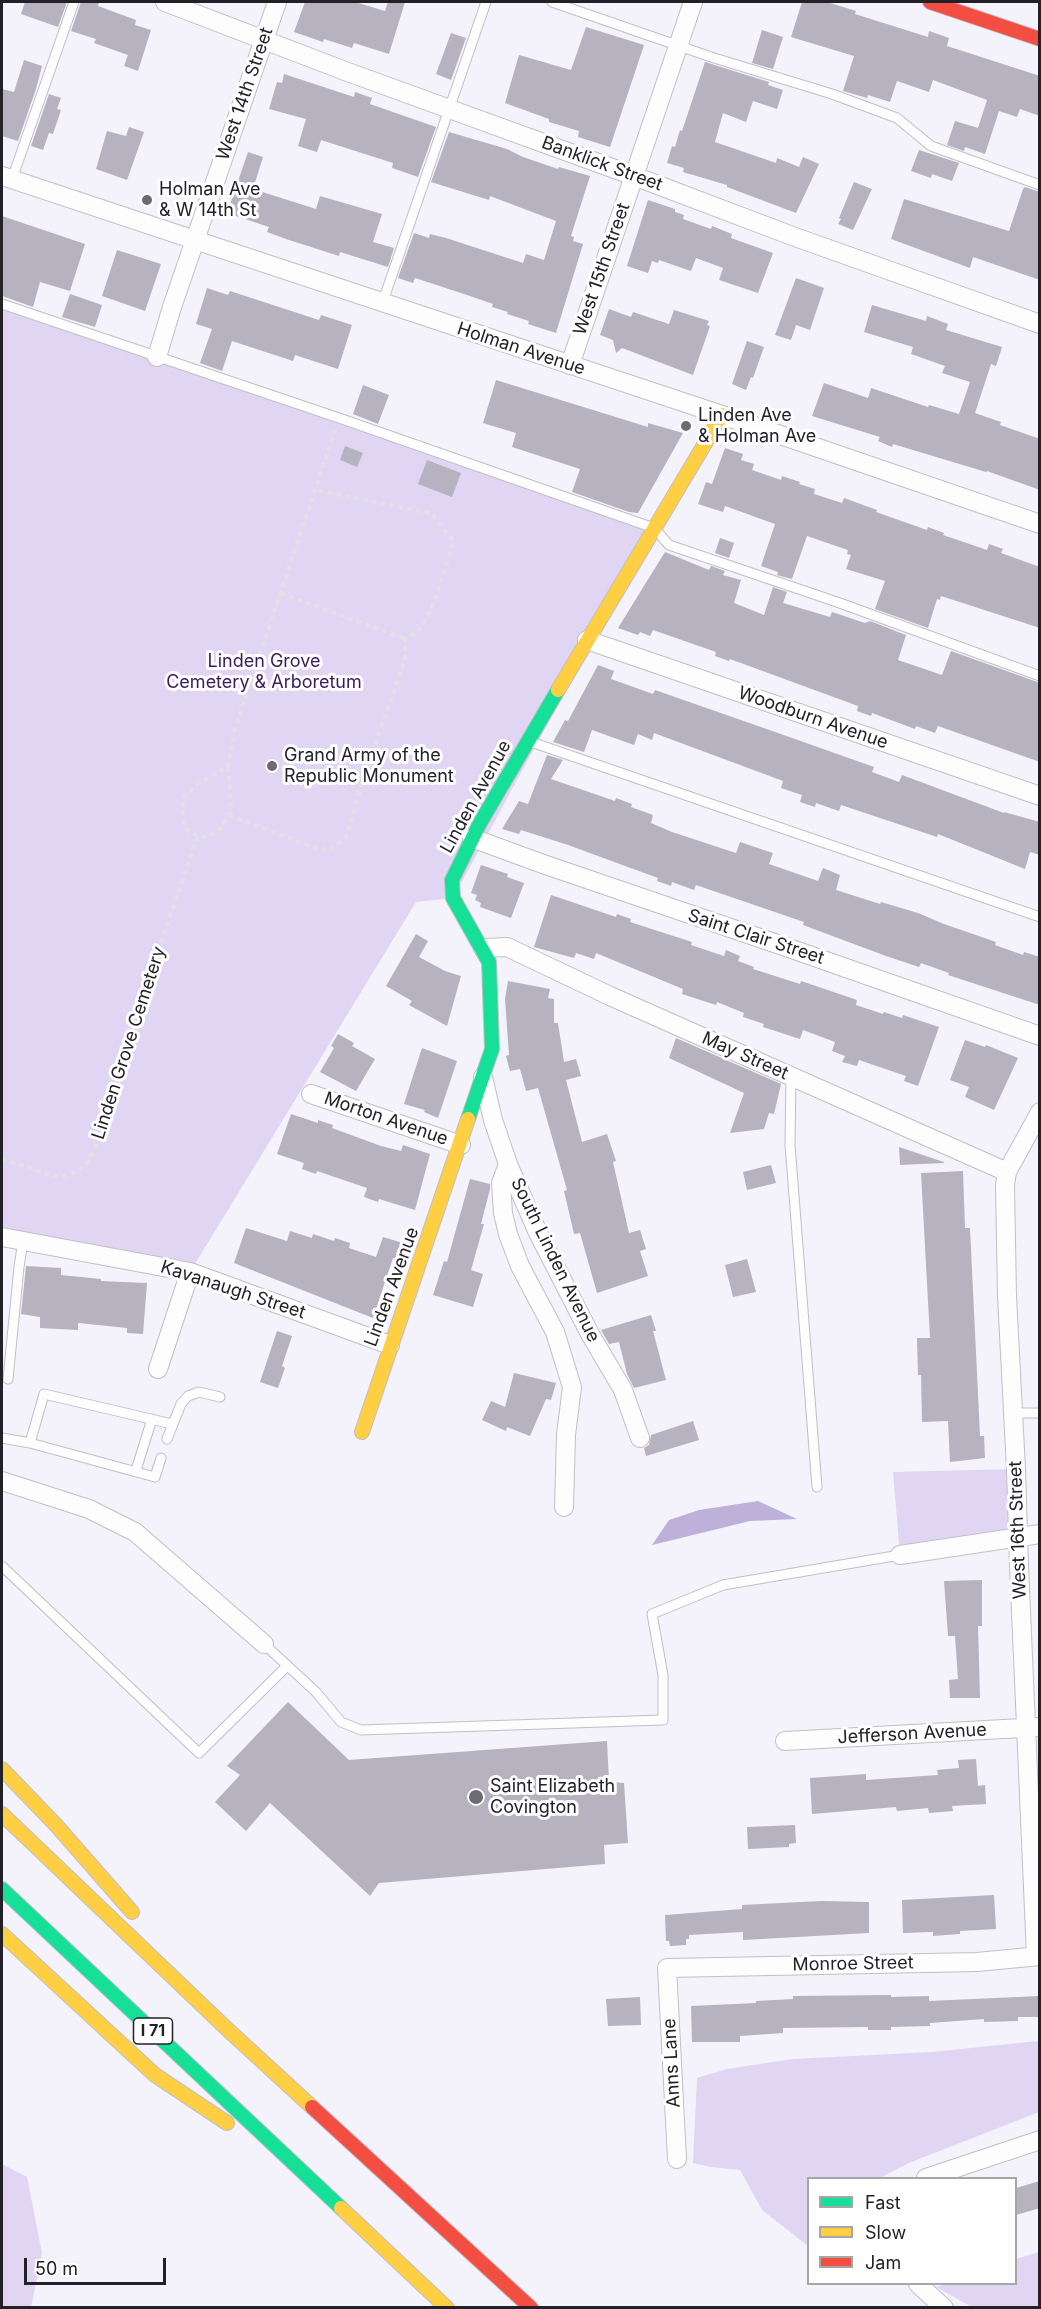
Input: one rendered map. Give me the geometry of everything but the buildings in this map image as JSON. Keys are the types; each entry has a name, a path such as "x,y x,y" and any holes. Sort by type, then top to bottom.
{"main road":[{"path":"930,2 1040,39"},
{"name":"Linden Avenue","path":"362,1432 492,1049 489,962 453,898 452,880 472,838 722,415"},
{"path":"2,1769 56,1825 139,1921"},
{"path":"2,1814 226,2028 531,2307"},
{"name":"I 71","path":"2,1889 447,2307"},
{"path":"2,1934 155,2075 304,2173"},
{"path":"154,1939 226,2028"}],"street":[{"name":"Banklick Street","path":"165,2 795,237 1040,324"},
{"name":"West 14th Street","path":"157,357 277,2"},
{"name":"West 15th Street","path":"570,365 693,2"},
{"name":"Holman Avenue","path":"7,177 382,304 722,415 1040,524"},
{"name":"Woodburn Avenue","path":"587,640 1040,796"},
{"name":"Saint Clair Street","path":"472,838 1040,1036"},
{"name":"May Street","path":"483,948 507,947 610,996 1007,1172"},
{"name":"South Linden Avenue","path":"483,1077 493,1120 508,1164 538,1233 590,1334 623,1390 640,1438"},
{"name":"Morton Avenue","path":"311,1094 461,1145"},
{"name":"West 16th Street","path":"1038,1956 1033,1727 1018,1565 1019,1537 1006,1296 1005,1185 1007,1172 1039,1113"},
{"path":"508,1164 501,1183 503,1213 508,1234 520,1266 555,1332 572,1387 566,1435 564,1507"},
{"name":"Kavanaugh Street","path":"2,1237 190,1272 390,1345"},
{"path":"158,1369 190,1272"},
{"path":"2,1481 89,1509 135,1532 264,1644"},
{"path":"900,1555 1040,1534"},
{"name":"Jefferson Avenue","path":"785,1741 1033,1727"},
{"name":"Monroe Street","path":"667,1968 977,1962 1038,1956"},
{"name":"Anns Lane","path":"667,1968 677,2159"},
{"path":"929,2177 1040,2140"},
{"path":"920,2285 944,2307"}],"lane":[{"path":"7,177 74,2"},
{"path":"382,304 486,2"},
{"path":"552,2 711,57 832,94 897,118 931,146 1040,185"},
{"path":"2,304 654,528 669,545 766,580 837,602 1040,676"},
{"path":"529,741 1040,917"},
{"path":"791,1076 790,1145 817,1487"},
{"path":"8,1379 23,1241"},
{"path":"167,1439 181,1404 188,1396 199,1392 220,1397"},
{"path":"30,1443 44,1394 172,1424"},
{"path":"1012,1413 1040,1413"},
{"path":"136,1470 152,1419"},
{"path":"2,1437 136,1470 155,1477 161,1458"},
{"path":"264,1644 316,1692 341,1722 361,1730 663,1720 663,1675 652,1614 723,1585 900,1555"},
{"path":"2,1566 199,1753 287,1665"}],"path":[{"path":"228,767 199,782 185,796 182,808 183,819 188,831 198,836 208,837 221,828 229,815 231,805 228,767 235,729 339,418"},
{"path":"315,490 430,513 454,541 434,603 418,631 405,639"},
{"path":"281,593 405,639"},
{"path":"229,815 315,848 330,850 346,837 364,776 405,660 405,639"},
{"name":"Linden Grove Cemetery","path":"2,1159 54,1176 68,1176 78,1171 87,1162 97,1144 139,1006 198,836"}],"green space":[{"name":"Linden Grove Cemetery & Arboretum","path":"2,304 654,528 453,898 416,902 190,1272 2,1237"},
{"path":"1016,1469 1019,1537 900,1555 893,1472"},
{"path":"1039,2041 1039,2112 909,2163 882,2177 807,2177 807,2245 762,2210 740,2170 693,2163 697,2078 727,2069 793,2059 932,2052"},
{"path":"2,2164 27,2177 42,2253 31,2307 2,2307"},
{"path":"1039,2252 1039,2307 972,2307 936,2287 943,2285 1017,2285 1017,2259"}],"shaded area":[{"path":"758,1501 797,1519 750,1521 652,1545 669,1520 699,1510"}],"traffic: fast":[{"path":"468,1119 492,1049 489,962 453,898 452,880 480,823 558,690"},
{"path":"2,1889 341,2208"}],"traffic: slow":[{"path":"558,690 722,415"},
{"path":"362,1432 468,1119"},
{"path":"2,1769 56,1825 132,1912"},
{"path":"2,1814 312,2107"},
{"path":"2,1934 155,2075 227,2123"},
{"path":"341,2208 447,2308"}],"traffic: jam":[{"path":"930,2 1040,39"},
{"path":"312,2107 531,2308"}],"place":[{"name":"Holman Ave & W 14th St","path":"147,200"},
{"name":"Linden Ave & Holman Ave","path":"686,426"},
{"name":"Grand Army of the Republic Monument","path":"272,766"},
{"name":"Saint Elizabeth Covington","path":"476,1797"}]}
